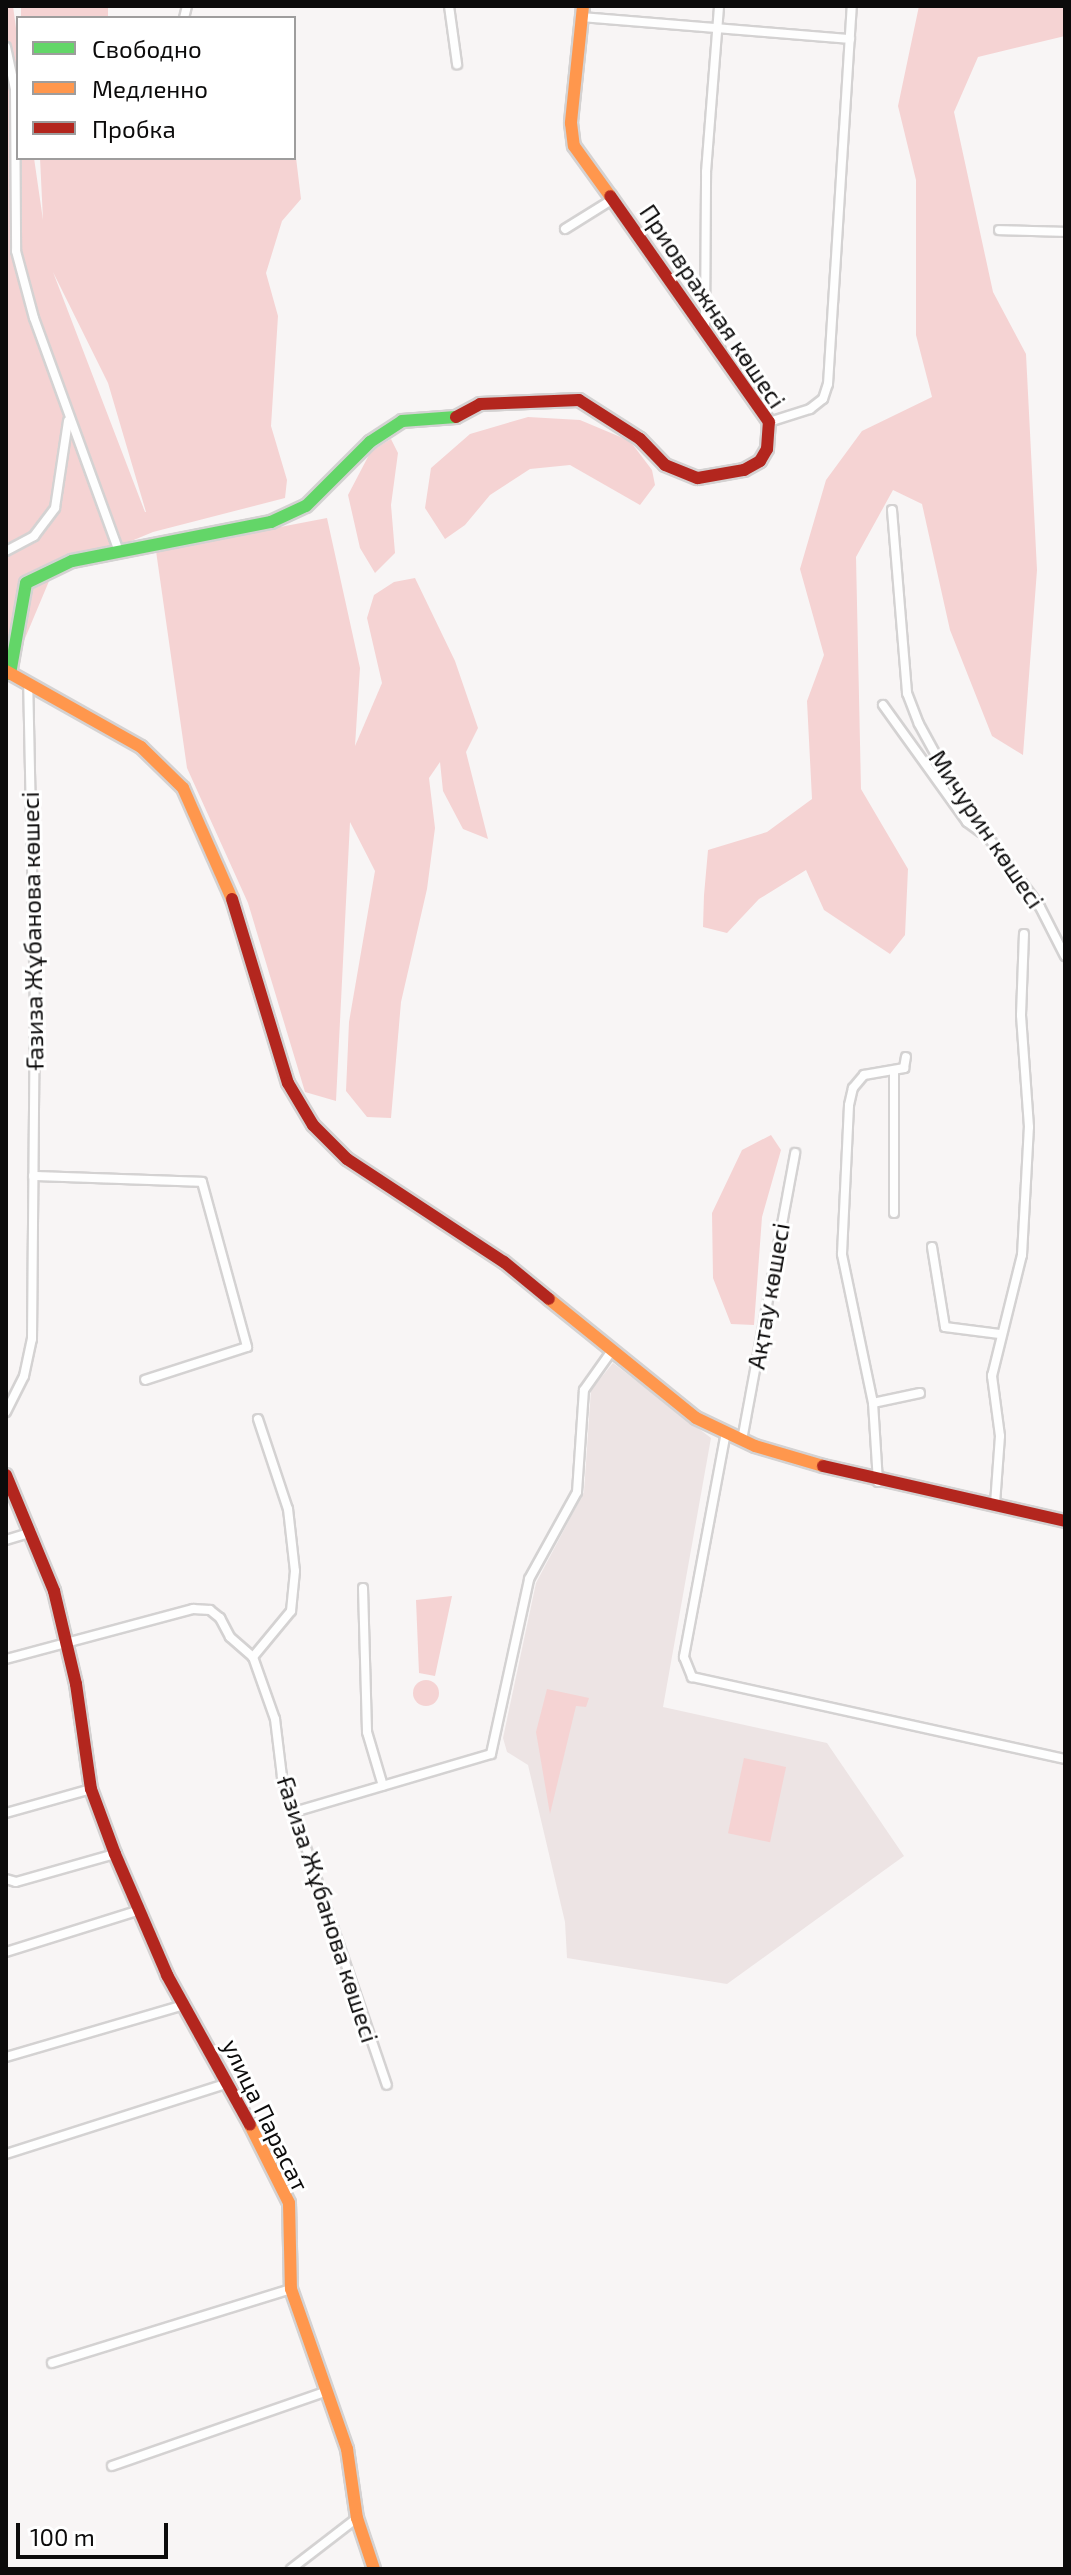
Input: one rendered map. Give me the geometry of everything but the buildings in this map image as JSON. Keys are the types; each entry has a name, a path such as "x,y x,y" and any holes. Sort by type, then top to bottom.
{"street":[{"path":"449,6 457,64"},
{"path":"705,328 706,172 719,6"},
{"path":"769,422 810,409 823,399 828,384 852,6"},
{"path":"582,11 717,30 850,39"},
{"name":"Приовражная көшесі","path":"8,672 26,583 72,561 271,522 306,506 370,442 402,421 448,421 480,404 579,400 640,439 665,465 698,478 744,470 760,461 767,449 769,422 574,146 571,123 582,11"},
{"path":"6,47 15,89 16,251 69,416 119,551"},
{"path":"565,229 613,199"},
{"path":"999,230 1065,232"},
{"path":"6,551 34,536 55,508 69,416"},
{"name":"Мичурин көшесі","path":"892,510 907,693 953,786 988,837 1014,866 1065,956"},
{"path":"8,672 141,747 183,788 224,874 283,1071 313,1125 347,1159 504,1262 696,1418 742,1440 878,1482 1065,1521"},
{"name":"Ғазиза Жұбанова көшесі","path":"6,1412 24,1376 32,1339 28,685"},
{"path":"883,705 967,822 988,837"},
{"path":"995,1504 1000,1436 992,1376 1022,1255 1029,1127 1021,1015 1024,934"},
{"path":"878,1482 873,1403 842,1254 849,1105 853,1088 864,1075 904,1068 906,1057"},
{"path":"894,1072 894,1213"},
{"name":"Ақтау көшесі","path":"742,1440 795,1153"},
{"path":"33,1176 196,1180 204,1189 247,1347 145,1380"},
{"path":"932,1247 945,1327 1000,1334"},
{"path":"294,1812 491,1754 529,1579 578,1486 586,1383 613,1349"},
{"path":"873,1403 920,1393"},
{"path":"6,1659 66,1640 193,1609 210,1610 253,1657 291,1611 295,1571 288,1509 258,1419"},
{"path":"726,1432 684,1657 692,1677 1065,1759"},
{"name":"улица Парасат","path":"6,1475 32,1532 66,1640 91,1789 115,1854 184,2005 229,2083 289,2203 291,2289 324,2392 347,2449 357,2518 374,2569"},
{"path":"6,1540 32,1532"},
{"path":"363,1588 367,1732 383,1786"},
{"name":"Ғазиза Жұбанова көшесі","path":"253,1657 275,1719 282,1777 387,2085"},
{"path":"6,1813 91,1789"},
{"path":"6,1879 16,1882 115,1854"},
{"path":"6,1952 140,1910"},
{"path":"6,2057 184,2005"},
{"path":"6,2154 229,2083"},
{"path":"52,2363 291,2289"},
{"path":"112,2466 324,2392"},
{"path":"291,2569 357,2518"}],"shaded area":[{"path":"6,6 13,6 16,28 16,160 34,160 43,220 40,160 296,160 296,158 301,199 282,221 266,273 278,316 271,426 287,480 285,498 153,532 52,574 10,674 6,671","holes":["53,272 108,383 145,512"]},
{"path":"21,6 108,6 108,16 21,16"},
{"path":"919,6 1065,6 1065,36 978,57 954,112 993,292 1026,354 1037,570 1023,755 992,736 950,630 922,504 893,490 856,557 861,789 908,869 905,935 890,954 824,910 806,870 759,899 727,933 703,927 708,850 767,832 812,799 807,701 824,655 800,569 826,480 862,431 932,397 916,335 916,180 898,106"},
{"path":"528,417 580,420 630,441 652,470 655,485 640,505 570,465 530,469 490,495 465,525 445,539 425,508 431,468 470,434"},
{"path":"391,439 398,453 391,505 395,553 375,573 360,548 348,495 371,451"},
{"path":"327,518 360,668 355,746 382,683 367,618 374,595 394,582 415,578 455,661 478,728 466,752 488,839 463,829 443,791 440,762 429,778 435,828 427,889 401,1002 391,1118 367,1117 346,1091 349,1022 375,871 350,822 336,1101 305,1092 248,903 187,768 156,551"},
{"path":"771,1135 781,1150 762,1217 754,1325 731,1324 713,1278 712,1213 742,1150"},
{"path":"613,1363 711,1438 663,1707 827,1743 904,1856 727,1984 567,1958 565,1922 528,1765 507,1752 503,1738 536,1583 584,1492 591,1390"},
{"path":"452,1596 435,1676 419,1673 416,1600"},
{"path":"426,1680 435,1684 439,1693 435,1702 426,1706 417,1702 413,1693 417,1684"},
{"path":"547,1689 589,1698 586,1707 576,1706 550,1814 536,1732"},
{"path":"744,1758 786,1767 770,1842 728,1833"}],"traffic: fast":[{"path":"10,674 26,583 72,561 271,522 306,506 370,442 402,421 456,417"}],"traffic: slow":[{"path":"583,6 571,123 574,146 610,196"},
{"path":"6,671 141,747 183,788 232,899"},
{"path":"549,1299 696,1418 755,1446 823,1466"},
{"path":"250,2125 289,2203 291,2289 347,2449 357,2518 374,2569"}],"traffic: jam":[{"path":"456,417 480,404 579,400 640,439 665,465 698,478 744,470 760,461 767,449 769,422 610,196"},
{"path":"232,899 288,1083 313,1125 347,1159 504,1262 549,1299"},
{"path":"823,1466 1065,1521"},
{"path":"6,1475 54,1591 76,1684 91,1789 115,1854 167,1975 250,2125"}]}
